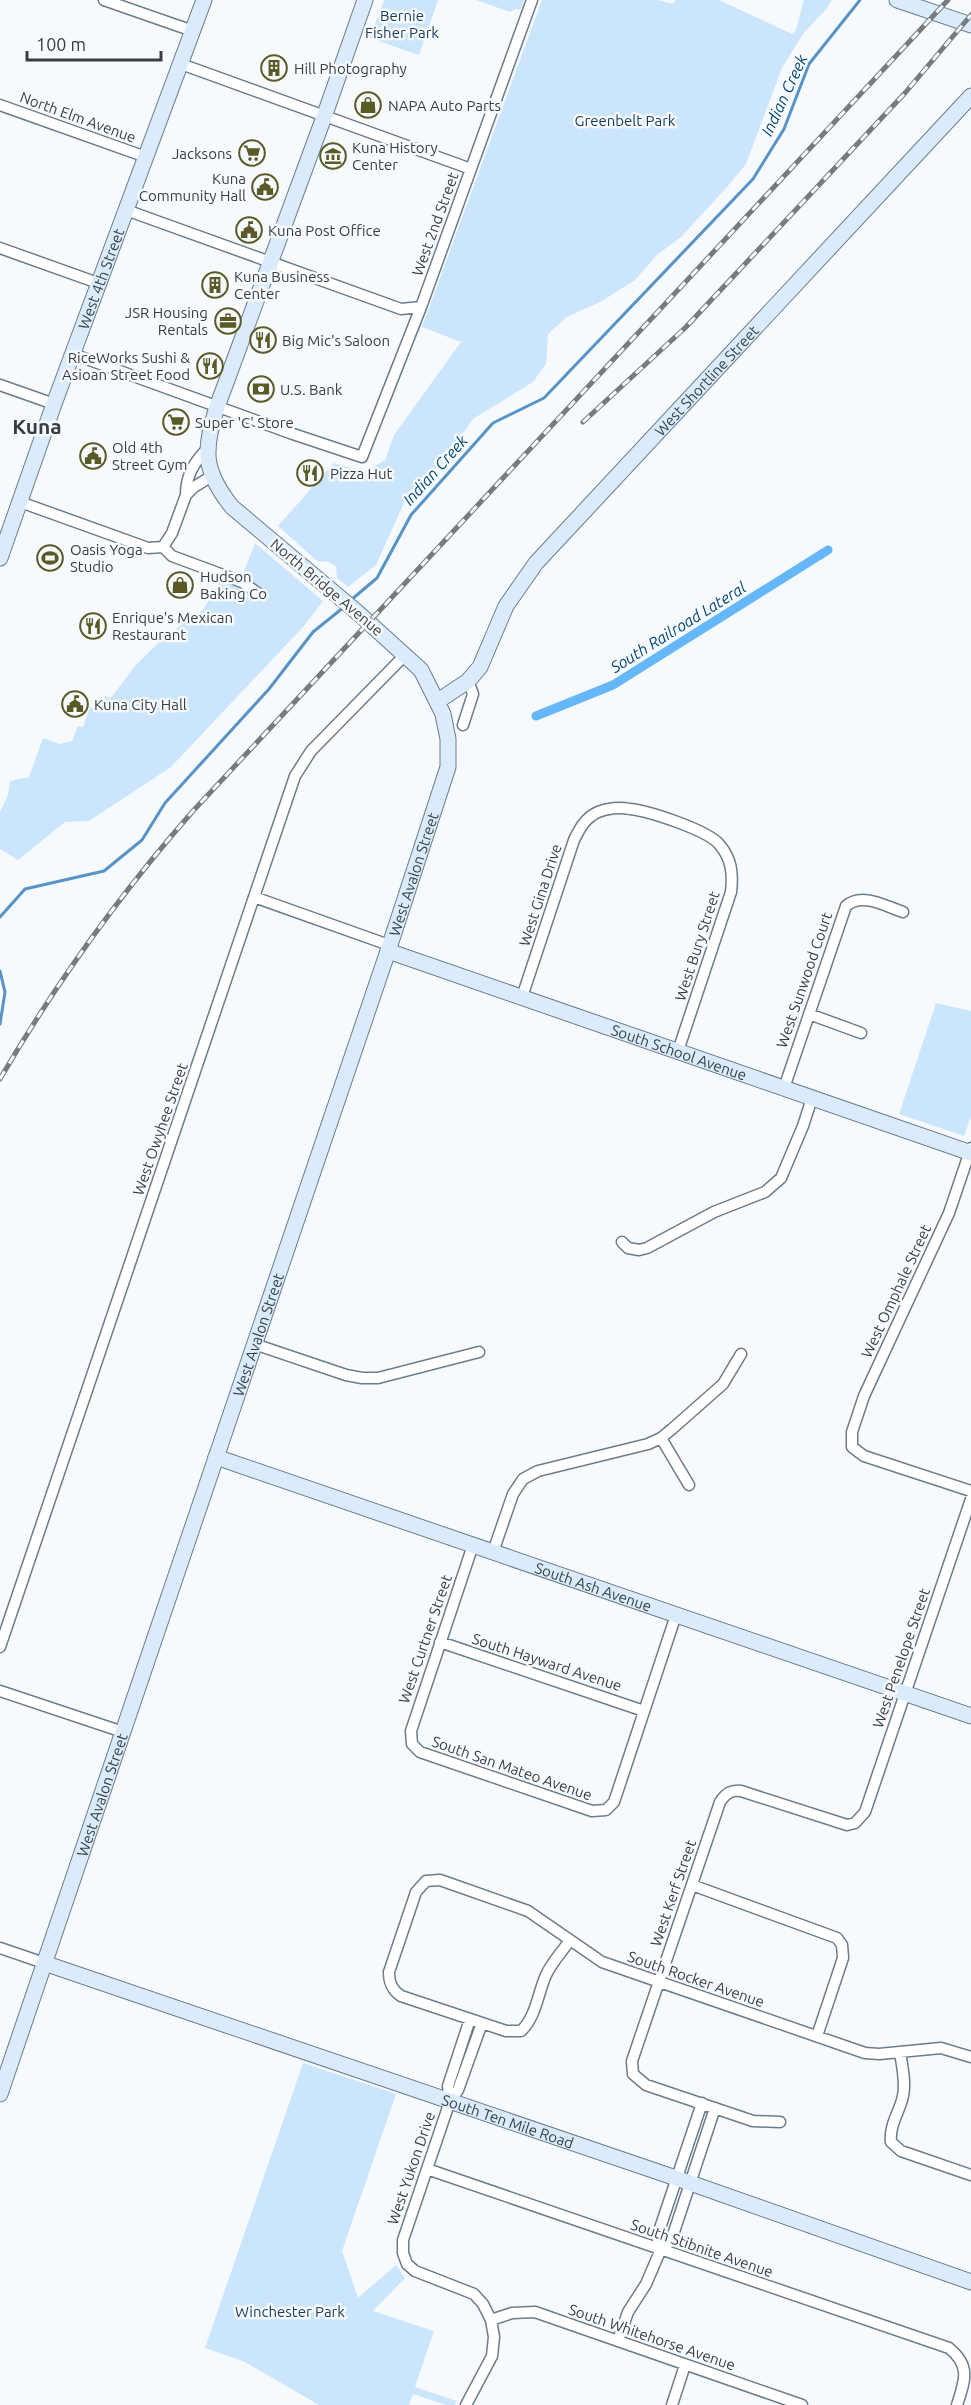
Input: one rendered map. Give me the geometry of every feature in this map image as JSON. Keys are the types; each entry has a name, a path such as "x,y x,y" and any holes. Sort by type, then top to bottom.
{"street":[{"path":"104,0 193,31"},
{"name":"West 4th Street","path":"0,558 6,525 20,502 98,283 204,0"},
{"path":"20,502 148,548 158,549 163,546 172,533 186,495 186,483 193,463 206,450 208,433 217,407 365,0"},
{"name":"West 2nd Street","path":"217,407 362,457 422,307 532,0"},
{"path":"897,0 971,25"},
{"path":"181,64 471,169"},
{"name":"West Shortline Street","path":"438,701 468,681 480,667 506,606 536,563 971,96"},
{"name":"North Elm Avenue","path":"0,105 146,157"},
{"path":"126,210 401,309 422,307"},
{"path":"0,248 98,283"},
{"path":"73,354 217,407"},
{"path":"0,385 54,404"},
{"name":"North Bridge Avenue","path":"206,450 212,476 220,492 232,507 357,612 421,670 438,701"},
{"path":"186,495 212,476"},
{"path":"163,546 172,556 242,582 259,594"},
{"name":"West Owyhee Street","path":"0,1647 295,776 311,751 405,655"},
{"path":"463,725 473,694 468,681"},
{"name":"West Avalon Street","path":"0,2094 448,767 448,739 438,701"},
{"name":"West Gina Drive","path":"522,997 574,840 582,825 590,817 600,811 627,808 640,811 711,836 724,850"},
{"name":"West Bury Street","path":"678,1051 731,892 730,862 724,850"},
{"path":"254,897 388,948"},
{"name":"West Sunwood Court","path":"784,1088 846,906 852,901 865,899 903,912"},
{"name":"South School Avenue","path":"388,948 522,997 970,1151"},
{"path":"808,1014 861,1033"},
{"path":"622,1242 628,1248 639,1250 647,1248 698,1220 765,1192 776,1185 803,1126 812,1098"},
{"name":"West Omphale Street","path":"970,1151 949,1213 864,1396 852,1432 852,1447 864,1456 971,1491"},
{"path":"254,1344 346,1375 362,1378 383,1377 479,1352"},
{"path":"493,1552 513,1494 523,1479 538,1472 648,1444 661,1438 723,1384 741,1354"},
{"path":"661,1438 689,1485"},
{"name":"South Ash Avenue","path":"216,1457 971,1716"},
{"name":"West Penelope Street","path":"729,1792 741,1791 839,1824 855,1823 865,1812 971,1499"},
{"name":"West Curtner Street","path":"412,1744 411,1731 473,1545"},
{"path":"644,1711 676,1615"},
{"name":"South Hayward Avenue","path":"440,1642 644,1711"},
{"path":"0,1691 123,1732"},
{"name":"South San Mateo Avenue","path":"412,1744 420,1752 474,1771 592,1811 606,1810 614,1802 644,1711"},
{"name":"West Kerf Street","path":"702,2103 646,2085 633,2074 632,2061 720,1802 729,1792"},
{"name":"South Rocker Avenue","path":"470,2019 401,1996 391,1987 389,1972 417,1892 426,1881 440,1880 517,1906 538,1917 602,1962 865,2053 941,2048 971,2057"},
{"path":"692,1885 837,1938 842,1945 843,1958 817,2036"},
{"path":"450,2101 448,2086 470,2019 506,2031 521,2031 530,2020 553,1963 570,1941"},
{"path":"0,1948 44,1963"},
{"name":"South Ten Mile Road","path":"44,1963 971,2282"},
{"path":"450,2101 458,2090 482,2023"},
{"path":"900,2052 903,2097 891,2129 891,2142 901,2151 971,2175"},
{"name":"West Yukon Drive","path":"450,2101 402,2240 402,2253 407,2264 416,2271 474,2294 483,2304 491,2320 494,2337 492,2355 466,2405"},
{"path":"618,2342 628,2312 646,2284 661,2249 671,2241 702,2103 753,2121 780,2122"},
{"path":"683,2181 715,2108"},
{"name":"South Stibnite Avenue","path":"427,2169 949,2348 967,2368 957,2405"},
{"name":"South Whitehorse Avenue","path":"491,2320 512,2313 535,2312 802,2405"},
{"path":"672,2405 685,2365"}],"green space":[{"name":"Bernie Fisher Park","path":"384,0 438,0 419,55 370,38"},
{"name":"Bernie Fisher Park","path":"476,0 524,0 520,10 510,12"},
{"name":"Greenbelt Park","path":"542,0 658,0 673,4 675,0 719,0 792,34 796,30 804,0 832,0 803,34 782,68 746,164 681,237 658,254 635,280 602,301 567,317 548,334 546,364 533,382 473,419 438,468 408,494 376,565 348,587 337,578 336,566 329,562 317,561 278,526 334,463 365,472 385,460 394,435 461,342 422,327"},
{"path":"255,543 323,601 303,627 171,767 89,821 65,822 18,860 0,849 0,812 8,795 10,781 29,777 43,738 60,744 72,741 78,726 83,727 90,707 95,709 103,702 105,696 111,698 135,666 164,637 203,610 219,583 243,574"},
{"path":"936,1003 971,1011 971,1116 964,1136 899,1114"},
{"name":"Winchester Park","path":"303,2063 396,2094 342,2251 358,2298 396,2265 405,2278 373,2311 434,2331 415,2387 457,2401 455,2405 446,2405 413,2394 409,2405 319,2405 243,2361 205,2348"}],"waterway":[{"name":"Indian Creek","path":"351,600 377,578 411,515 493,423 544,398 753,179 784,129 809,64 860,0"},
{"name":"South Railroad Lateral","path":"536,716 613,685 828,550"},
{"name":"Indian Creek","path":"0,917 25,889 104,871 142,840 165,803 269,689 313,632 344,607"},
{"name":"Indian Creek","path":"0,971 5,992 0,1024"}],"railway":[{"path":"0,1079 21,1043 90,940 140,874 193,811 948,0"},
{"path":"583,422 686,327 905,93 971,15"}],"place":[{"name":"Hill Photography","path":"274,68"},
{"name":"NAPA Auto Parts","path":"368,105"},
{"name":"Jacksons","path":"252,153"},
{"name":"Kuna History Center","path":"333,156"},
{"name":"Kuna Community Hall","path":"265,187"},
{"name":"Kuna Post Office","path":"249,230"},
{"name":"Kuna Business Center","path":"215,285"},
{"name":"JSR Housing Rentals","path":"228,321"},
{"name":"Big Mic's Saloon","path":"263,340"},
{"name":"RiceWorks Sushi & Asioan Street Food","path":"210,366"},
{"name":"U.S. Bank","path":"261,389"},
{"name":"Super 'C' Store","path":"176,422"},
{"name":"Old 4th Street Gym","path":"93,456"},
{"name":"Pizza Hut","path":"310,473"},
{"name":"Oasis Yoga Studio","path":"50,558"},
{"name":"Hudson Baking Co","path":"180,585"},
{"name":"Enrique's Mexican Restaurant","path":"93,626"},
{"name":"Kuna City Hall","path":"75,704"}],"district":[{"name":"Kuna","path":"37,426"}]}
